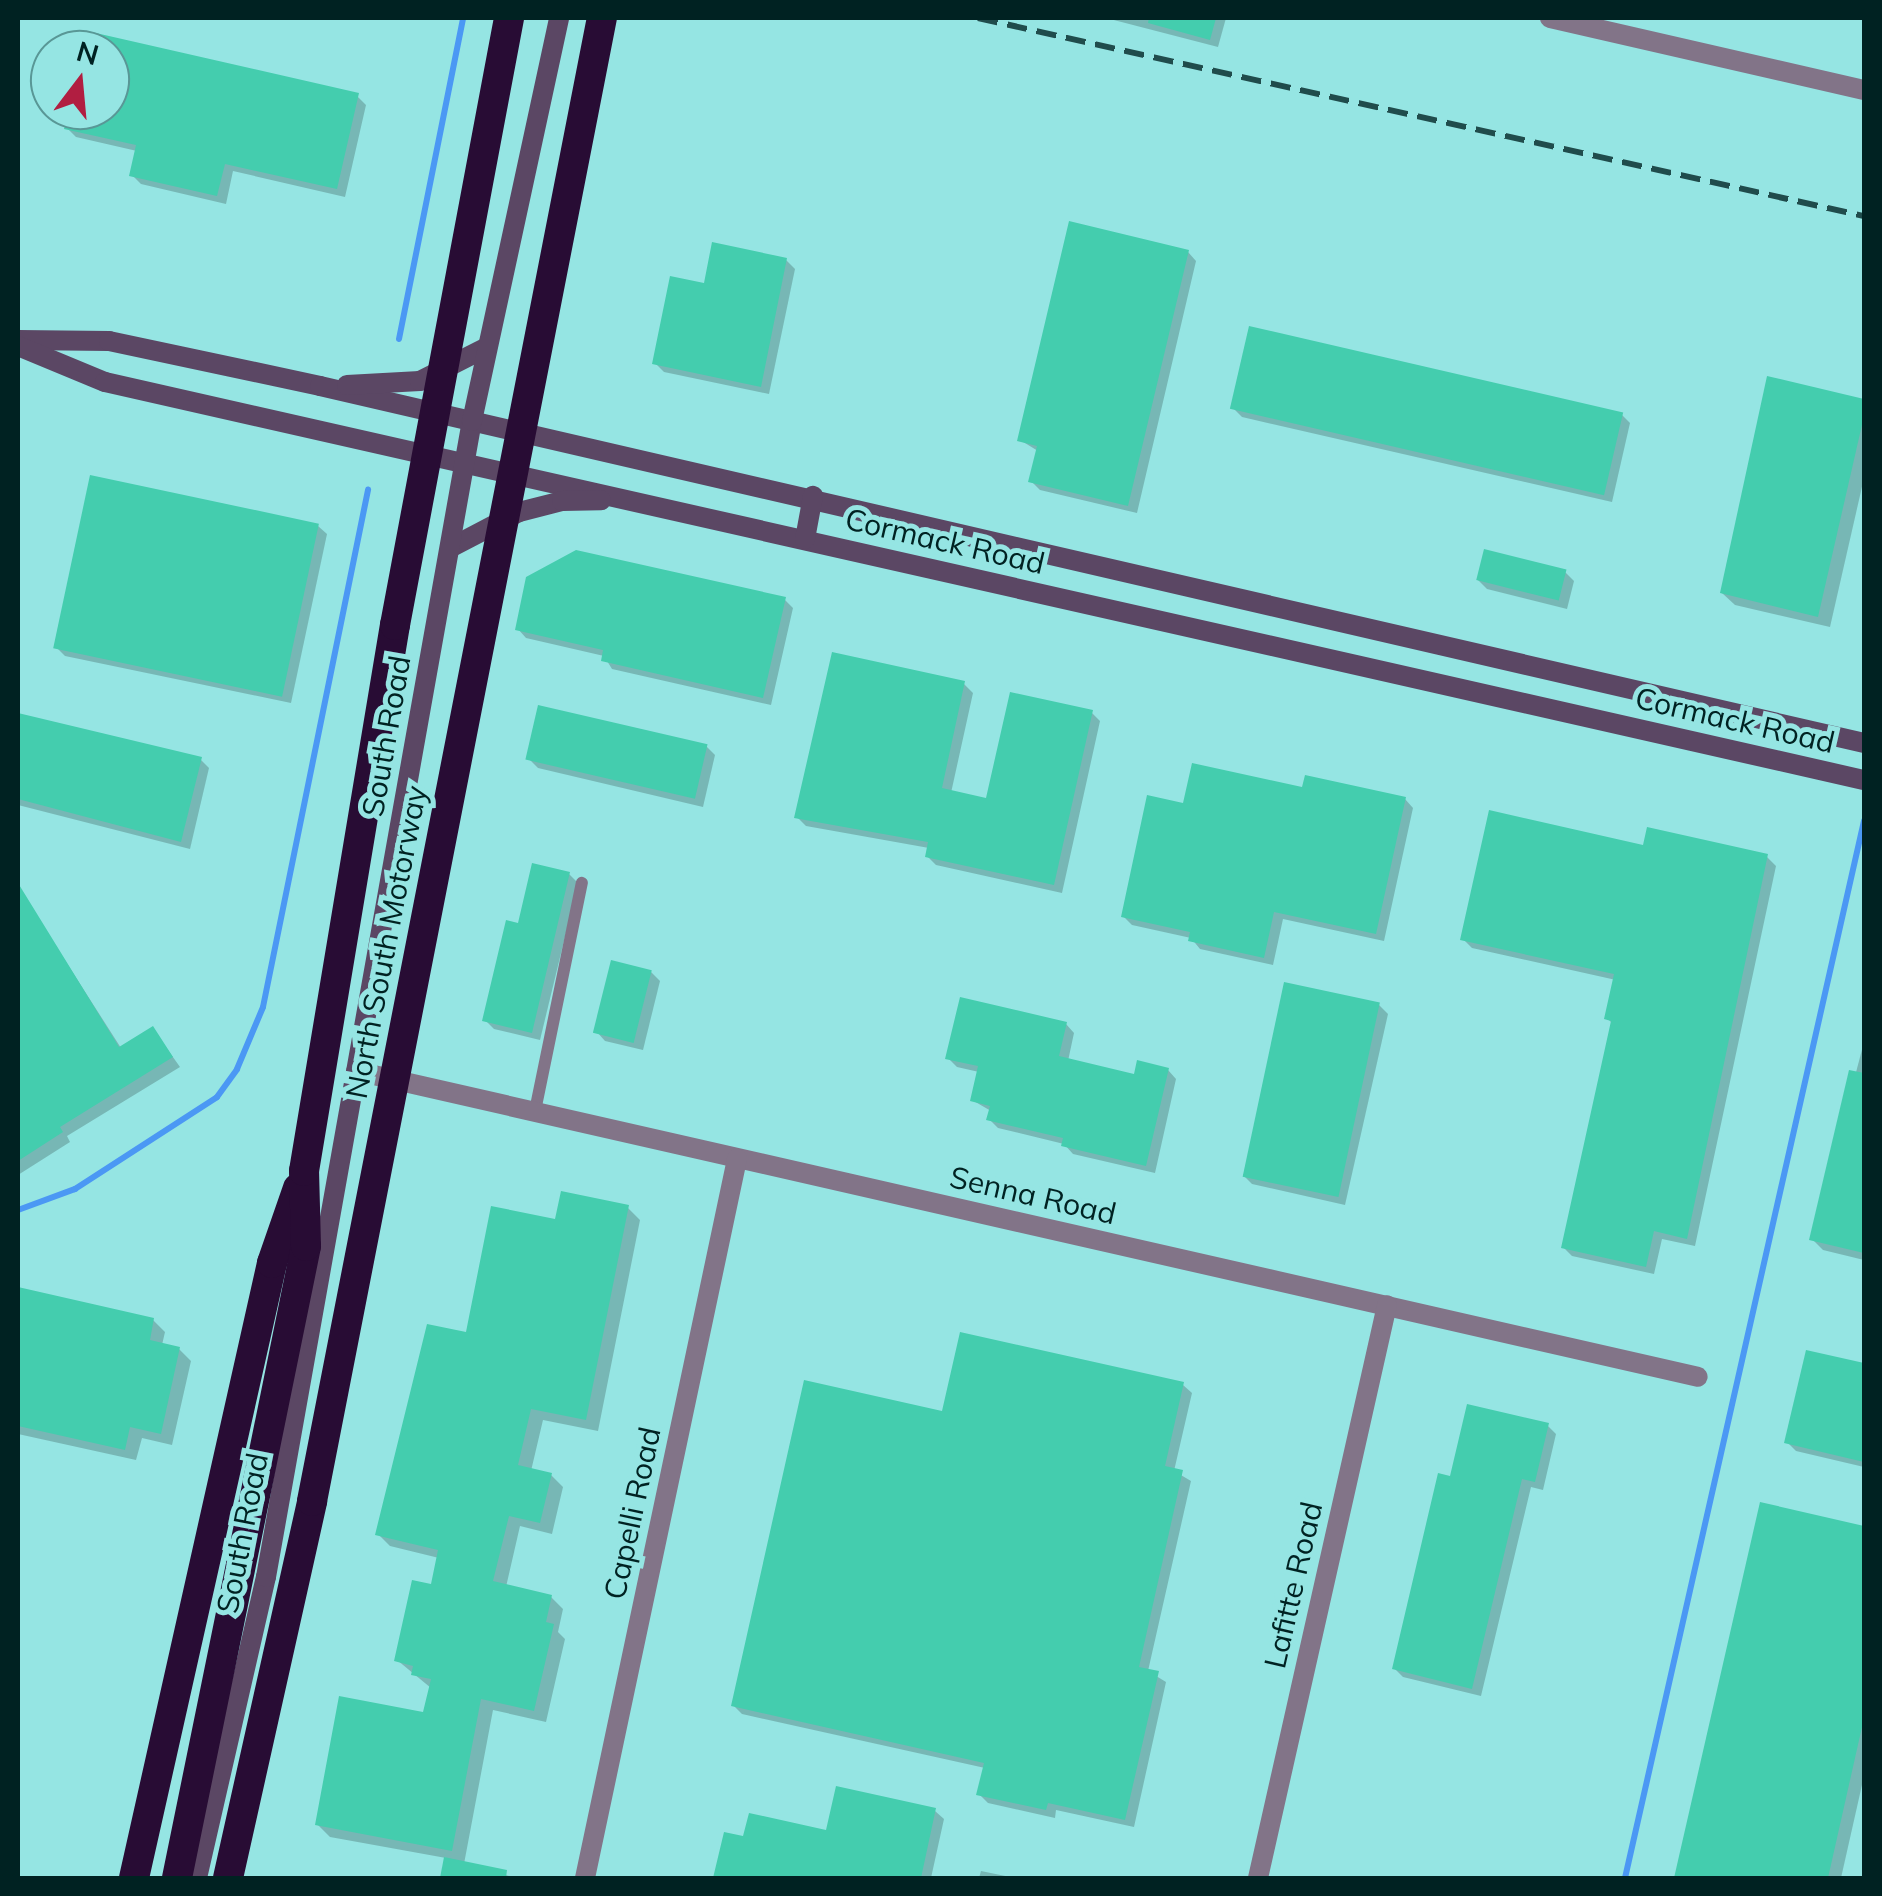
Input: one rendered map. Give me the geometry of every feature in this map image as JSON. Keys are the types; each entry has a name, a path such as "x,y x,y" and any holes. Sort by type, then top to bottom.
{"highway":[{"name":"North South Motorway","path":"177,1878 306,1246 304,1172 395,625 509,18"},
{"name":"North South Motorway","path":"228,1878 316,1481 602,18"},
{"path":"134,1878 272,1263 304,1172"}],"street":[{"name":"South Road","path":"198,1878 266,1576 472,421 559,18"},
{"path":"1550,18 1864,90"},
{"name":"Cormack Road","path":"18,343 109,341 320,386 813,496 1864,742"},
{"name":"Cormack Road","path":"18,343 105,382 1864,780"},
{"path":"320,386 420,382 487,347"},
{"path":"805,539 813,496"},
{"path":"450,548 519,512 562,502 633,499"},
{"name":"Senna Road","path":"356,1071 1698,1377"},
{"name":"Capelli Road","path":"585,1878 737,1159"},
{"name":"Lafitte Road","path":"1258,1878 1387,1305"}],"lane":[{"path":"535,1111 582,883"}],"building":[{"path":"1149,18 1216,18 1210,40 1148,23"},
{"path":"130,41 359,93 337,189 225,164 217,196 129,176 136,145 68,130 130,130"},
{"path":"1069,221 1189,250 1128,506 1028,482 1037,446 1017,441"},
{"path":"712,242 787,258 761,387 652,364 670,276 704,283"},
{"path":"1249,326 1623,412 1604,495 1230,409"},
{"path":"1767,376 1864,399 1864,416 1818,617 1720,593"},
{"path":"90,475 319,524 282,697 53,648"},
{"path":"1484,549 1566,570 1559,601 1476,580"},
{"path":"576,550 786,597 763,698 601,661 603,650 515,630 526,577"},
{"path":"832,652 965,681 942,788 986,798 1010,692 1093,710 1054,885 925,857 928,842 794,818"},
{"path":"538,705 708,744 695,799 525,760"},
{"path":"18,713 202,757 181,842 18,799"},
{"path":"1192,763 1302,787 1305,775 1406,797 1376,934 1274,912 1264,958 1188,941 1190,932 1121,917 1147,795 1183,803"},
{"path":"1489,810 1643,845 1647,827 1768,854 1687,1239 1654,1231 1646,1267 1561,1248 1611,1021 1604,1019 1614,974 1460,940"},
{"path":"532,863 570,872 532,1033 482,1021 506,920 518,923"},
{"path":"18,883 119,1047 153,1026 173,1057 60,1127 63,1132 18,1161"},
{"path":"611,960 652,970 634,1043 593,1033"},
{"path":"1284,982 1380,1002 1338,1197 1243,1177"},
{"path":"960,997 1067,1022 1059,1056 1134,1074 1137,1060 1169,1068 1146,1166 1061,1146 1063,1138 986,1120 990,1106 970,1101 978,1066 945,1059"},
{"path":"1849,1070 1864,1073 1864,1253 1809,1240"},
{"path":"561,1191 629,1205 586,1420 531,1409 518,1465 552,1473 540,1523 509,1516 493,1581 552,1595 546,1622 554,1624 534,1711 481,1699 452,1851 315,1825 339,1696 423,1712 431,1679 411,1675 413,1666 394,1661 412,1580 431,1584 438,1550 375,1535 427,1324 466,1332 491,1206 555,1219"},
{"path":"18,1287 154,1318 150,1340 180,1347 161,1434 130,1427 125,1450 18,1426"},
{"path":"960,1332 1184,1382 1165,1466 1183,1470 1139,1667 1159,1671 1125,1820 1048,1803 1046,1810 976,1795 984,1763 731,1706 804,1380 942,1411"},
{"path":"1806,1350 1864,1363 1864,1462 1784,1443"},
{"path":"1467,1404 1549,1423 1535,1482 1522,1479 1472,1689 1392,1669 1438,1473 1450,1476"},
{"path":"1760,1502 1864,1526 1864,1718 1828,1878 1674,1878"},
{"path":"836,1786 936,1808 921,1878 713,1878 724,1832 743,1836 749,1813 826,1830"},
{"path":"444,1857 507,1870 506,1878 440,1878"}],"waterway":[{"path":"399,339 463,18"},
{"path":"18,1210 75,1189 217,1097 237,1069 263,1007 368,490"},
{"path":"1625,1878 1864,821"}],"railway":[{"path":"978,18 1864,216"}]}
